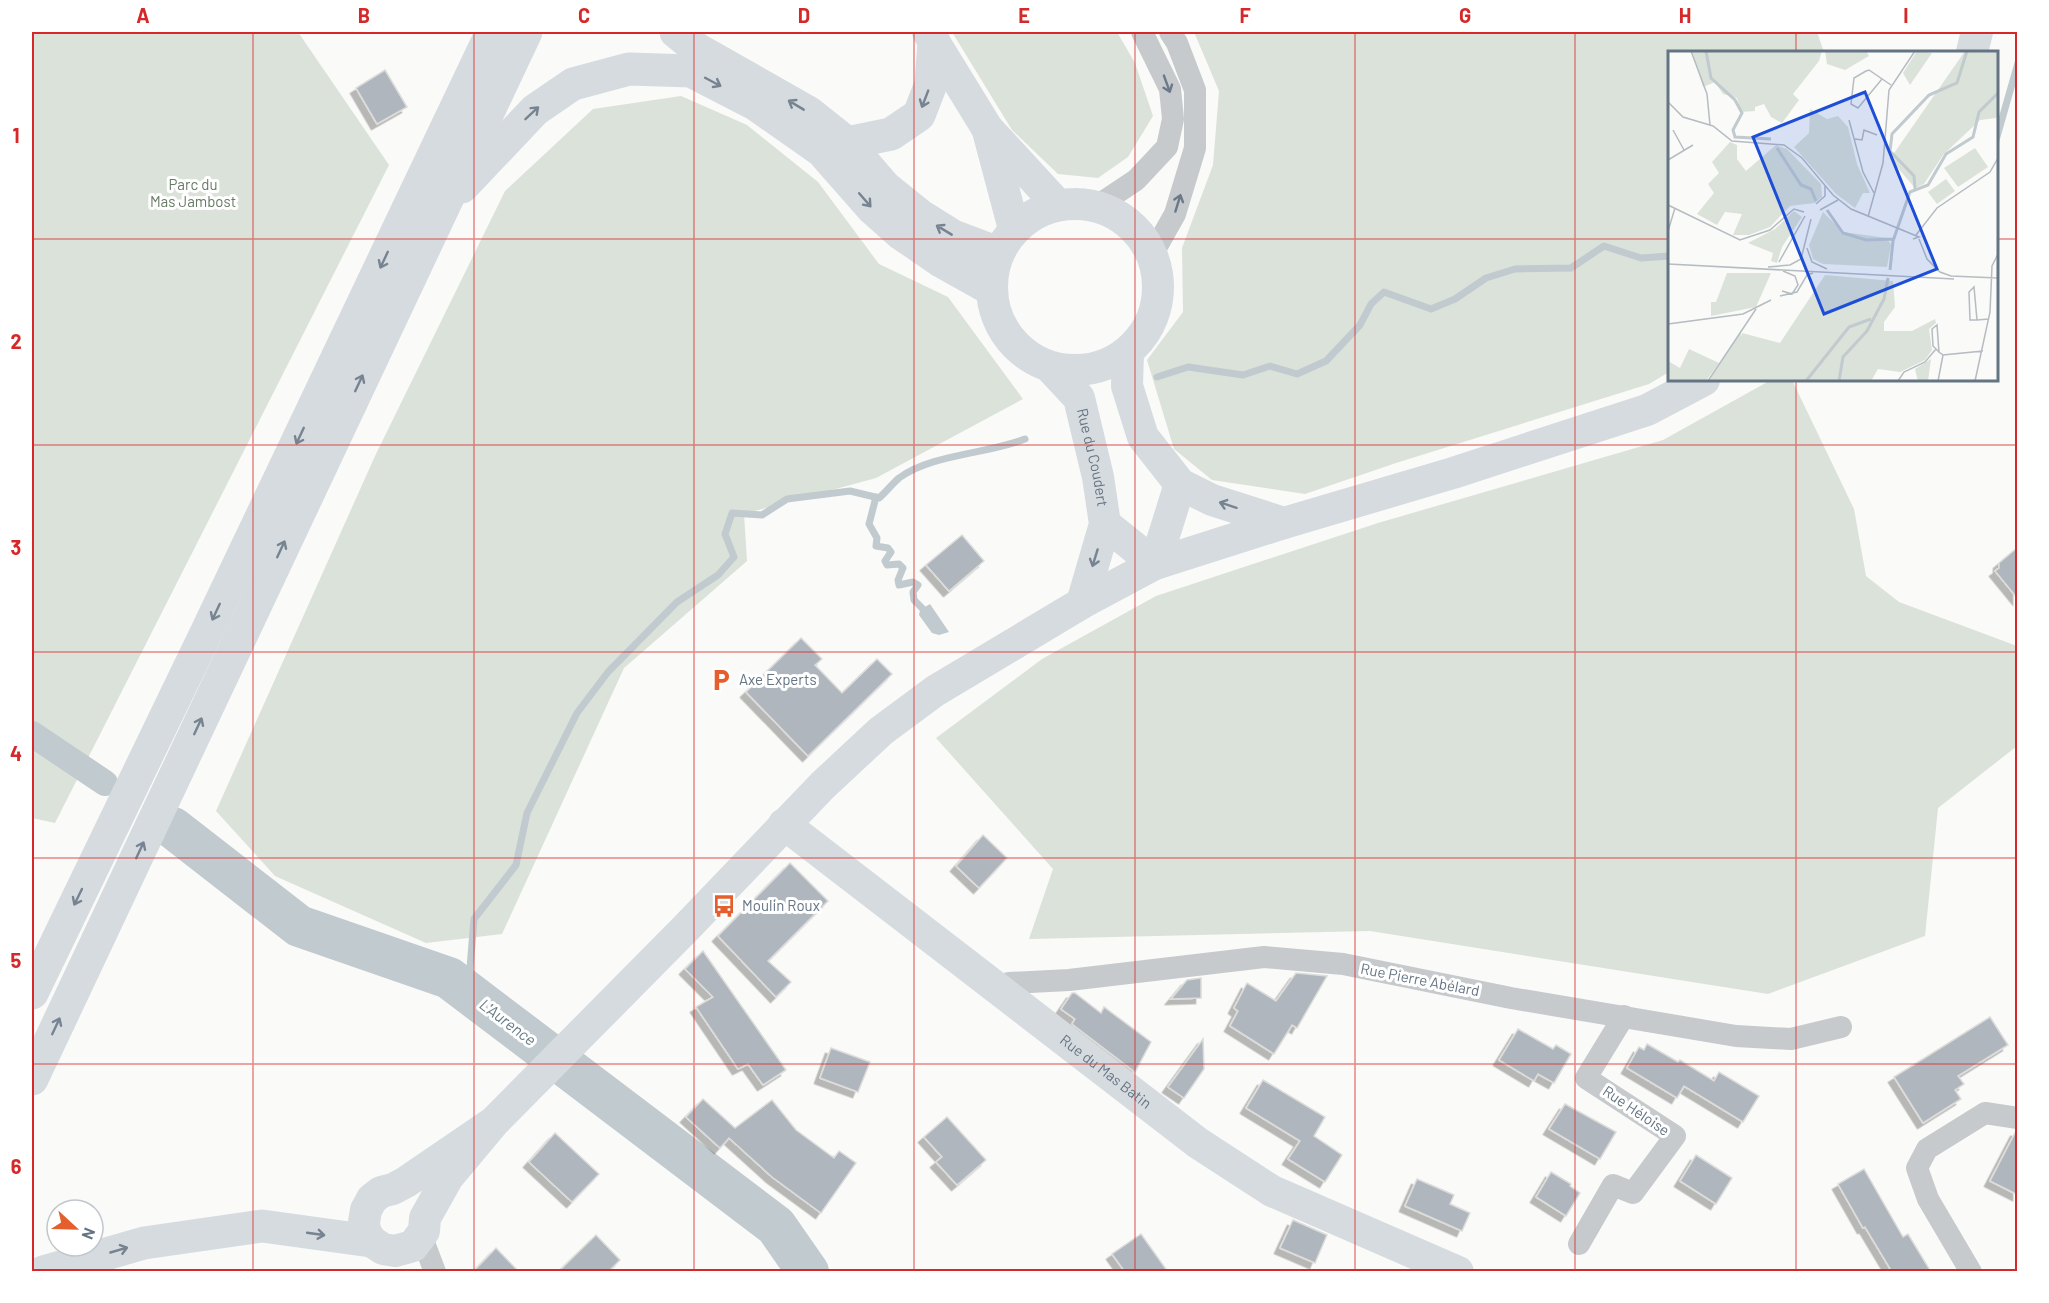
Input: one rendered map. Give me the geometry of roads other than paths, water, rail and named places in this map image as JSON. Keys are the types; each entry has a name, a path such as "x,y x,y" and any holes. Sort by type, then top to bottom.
{"main road":[{"path":"409,207 422,141 465,47 467,32"},
{"path":"32,993 492,32"},
{"path":"32,1079 526,32"},
{"path":"676,32 697,49 808,112 847,143 885,187 921,216 953,236 1006,241"},
{"path":"847,143 891,134 919,115 931,84 931,37"},
{"path":"443,206 535,110 573,84 629,69 691,71 755,104 822,151 873,209 900,233 941,261 991,289"},
{"path":"43,1272 144,1243 262,1226 404,1236"}],"street":[{"path":"1097,206 1136,180 1167,147 1173,119 1170,89 1142,32"},
{"path":"1152,255 1175,214 1195,148 1196,90 1178,43 1170,32"},
{"path":"1972,51 1977,32"},
{"path":"931,37 987,128 1058,205"},
{"path":"987,128 1006,241"},
{"path":"1078,203 1097,206 1120,216 1139,233 1152,255 1158,281 1156,308 1145,332 1128,352 1104,366 1077,371 1051,368 1027,357 1008,338 996,315 991,289 992,271 1006,241 1035,213 1058,205 1078,203"},
{"path":"1128,352 1127,386 1143,436 1180,484 1212,500 1284,523"},
{"name":"Rue du Coudert","path":"1051,368 1079,398 1098,477 1105,524 1082,603"},
{"path":"404,1236 447,1177 494,1122 686,928 784,824 881,731 935,692 1082,603 1155,564 1284,523 1453,474 1647,410 1702,381"},
{"path":"1155,564 1180,484"},
{"name":"Rue du Coudert","path":"1105,524 1155,564"},
{"name":"Rue du Mas Batin","path":"784,824 1198,1143 1272,1191 1458,1272"},
{"name":"Rue Pierre Abélard","path":"997,988 1009,983 1069,980 1264,957 1343,964 1511,998 1736,1036 1791,1039 1841,1027"},
{"name":"Rue Héloise","path":"1579,1244 1613,1185 1633,1193 1675,1136 1586,1078 1624,1016"},
{"path":"1971,1272 1928,1199 1917,1168 1927,1149 1985,1113 2018,1118"},
{"path":"435,1272 404,1236 365,1231 366,1210 372,1199 381,1192 393,1189 494,1122"},
{"path":"393,1189 408,1192 420,1202 404,1236"},
{"path":"404,1236 428,1272"}],"waterway":[{"path":"1998,133 2018,63"},
{"path":"1157,377 1188,367 1243,375 1270,366 1297,374 1326,361 1360,325 1371,304 1384,292 1431,309 1455,299 1486,278 1515,269 1571,268 1604,246 1641,258 1668,256"},
{"path":"468,992 474,919 516,865 527,813 577,713 608,672 677,602 718,575 734,557 725,534 732,513 762,515 787,499 850,491 879,498 899,478 912,470 943,459 1025,439"},
{"path":"876,497 869,524 877,538 876,546 888,548 891,552 885,561 887,565 899,564 903,568 898,580 899,585 913,582 918,585 913,592 914,600 925,611"},
{"name":"L'Aurence","path":"32,734 105,783"},
{"name":"L'Aurence","path":"173,828 299,926 449,978 776,1226 808,1272"}],"place":[{"name":"Axe Experts","path":"721,680"},
{"name":"Moulin Roux","path":"724,906"}],"park label":[{"name":"Parc du Mas Jambost","path":"193,194"}]}
